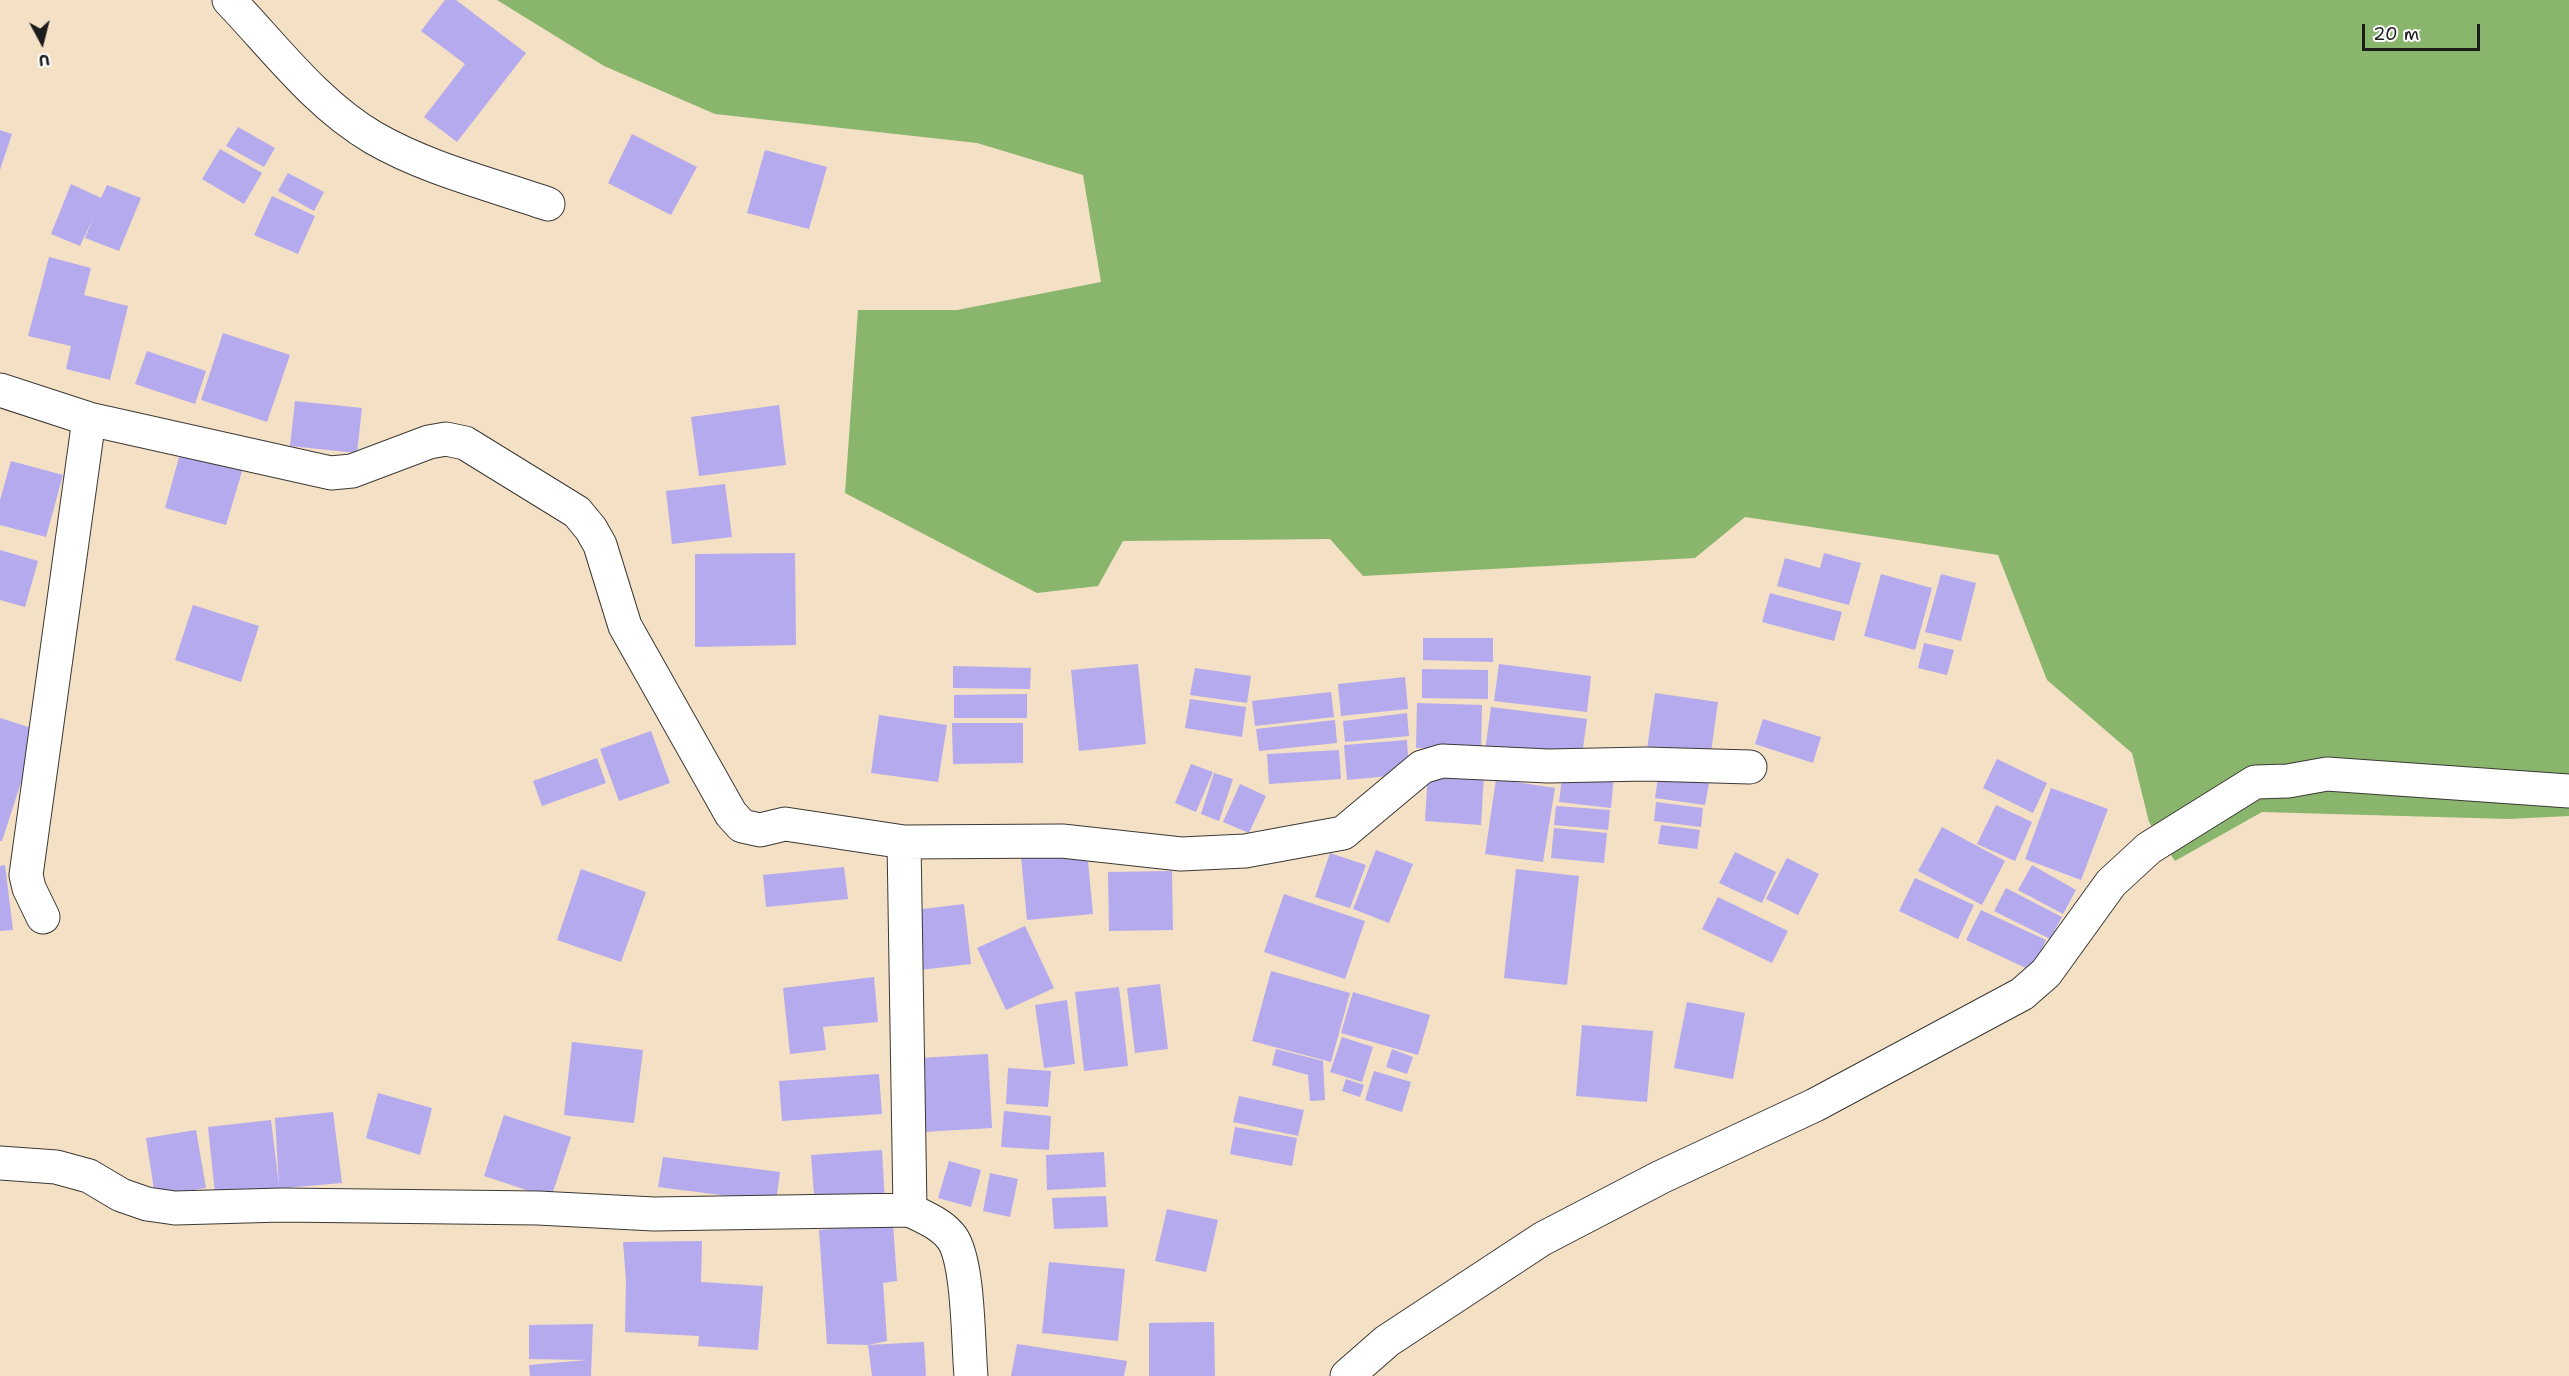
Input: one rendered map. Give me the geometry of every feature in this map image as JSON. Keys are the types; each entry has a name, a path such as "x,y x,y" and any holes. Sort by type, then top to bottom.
{"street":[{"path":"229,0 326,103 373,137 423,162 548,204"},
{"path":"0,390 90,418 331,473 352,471 429,442 446,439 465,443 577,512 591,529 600,545 625,626 731,814 742,826 760,830 785,824 904,842 1062,840 1181,854 1245,851 1342,833 1422,766 1442,761 1548,766 1654,764 1750,767"},
{"path":"43,917 29,888 26,875 90,418"},
{"path":"1347,1376 1387,1341 1542,1239 1661,1177 1815,1105 2022,994 2046,973 2111,883 2149,848 2255,782 2288,781 2327,774 2569,791"},
{"path":"904,842 910,1210"},
{"path":"0,1163 56,1167 88,1176 121,1195 147,1204 174,1208 282,1205 457,1207 654,1214 910,1210 938,1224 952,1238 961,1257 971,1376"}],"green space":[{"path":"497,0 2569,0 2569,816 2508,819 2262,812 2175,861 2149,822 2132,753 2047,680 1998,555 1745,517 1695,558 1363,576 1330,539 1123,541 1098,586 1037,593 845,493 858,310 957,310 1101,282 1083,175 977,143 715,114 604,66"}],"building":[{"path":"445,0 456,0 526,53 457,142 424,117 465,64 421,31"},
{"path":"238,127 275,148 264,167 226,146"},
{"path":"0,130 12,134 0,170"},
{"path":"632,134 697,167 671,215 608,183"},
{"path":"220,149 262,173 244,204 202,179"},
{"path":"765,150 827,167 809,229 747,213"},
{"path":"288,173 324,192 314,211 278,191"},
{"path":"71,184 101,198 107,185 141,198 119,251 85,238 93,218 80,246 51,234"},
{"path":"272,196 315,216 298,254 254,235"},
{"path":"49,257 91,268 84,295 128,306 110,380 66,369 71,346 28,336"},
{"path":"223,333 290,355 267,422 201,400"},
{"path":"147,351 206,371 195,404 135,384"},
{"path":"295,401 362,408 357,453 290,446"},
{"path":"779,405 786,465 699,476 691,417"},
{"path":"181,450 243,468 226,525 165,508"},
{"path":"11,461 63,475 46,537 0,525 0,500"},
{"path":"725,484 732,537 672,544 666,491"},
{"path":"0,550 38,561 25,607 0,600"},
{"path":"795,553 796,645 695,647 695,554"},
{"path":"1824,553 1861,563 1849,605 1777,586 1785,558 1820,568"},
{"path":"1881,574 1932,588 1915,650 1864,636"},
{"path":"1941,574 1976,583 1961,641 1925,632"},
{"path":"1770,593 1842,612 1834,641 1762,622"},
{"path":"193,605 259,626 241,682 175,660"},
{"path":"1423,638 1493,638 1493,662 1423,660"},
{"path":"1924,643 1954,650 1947,675 1918,668"},
{"path":"1138,664 1146,744 1079,751 1071,670"},
{"path":"1499,664 1591,676 1587,712 1494,701"},
{"path":"953,666 1031,668 1030,689 953,688"},
{"path":"1195,668 1251,676 1247,703 1190,695"},
{"path":"1422,669 1488,670 1488,699 1422,698"},
{"path":"1405,677 1408,709 1341,716 1338,684"},
{"path":"1331,692 1334,717 1255,726 1252,701"},
{"path":"1655,693 1718,702 1709,766 1646,757"},
{"path":"1027,694 1027,718 954,718 954,695"},
{"path":"1190,699 1246,707 1242,737 1185,728"},
{"path":"1417,703 1482,705 1481,750 1416,748"},
{"path":"1491,707 1587,719 1581,763 1485,751"},
{"path":"1407,713 1409,736 1345,742 1343,721"},
{"path":"879,715 947,725 938,782 871,773"},
{"path":"0,718 38,730 2,841 0,841"},
{"path":"1763,719 1821,737 1813,763 1755,744"},
{"path":"1335,720 1337,743 1259,751 1256,729"},
{"path":"952,723 1023,723 1023,763 953,764"},
{"path":"651,731 670,783 619,801 600,749"},
{"path":"1407,740 1409,774 1347,780 1344,745"},
{"path":"1339,750 1341,779 1269,784 1267,754"},
{"path":"597,758 606,783 542,806 533,781"},
{"path":"1997,759 2047,783 2033,813 1983,788"},
{"path":"1191,764 1213,772 1196,812 1175,803"},
{"path":"1660,764 1711,773 1705,805 1655,798"},
{"path":"1563,770 1614,775 1611,808 1559,802"},
{"path":"1428,772 1484,775 1481,825 1425,821"},
{"path":"1214,773 1233,779 1219,821 1201,814"},
{"path":"1496,779 1555,788 1543,862 1485,854"},
{"path":"1240,784 1266,796 1249,833 1223,822"},
{"path":"2051,788 2108,809 2081,880 2025,859"},
{"path":"1656,802 1703,808 1701,827 1654,821"},
{"path":"1996,805 2032,822 2015,861 1977,844"},
{"path":"1556,806 1610,810 1608,830 1554,825"},
{"path":"1661,825 1700,830 1697,849 1658,844"},
{"path":"1942,827 2005,861 1982,905 1918,871"},
{"path":"1554,828 1607,833 1604,863 1551,858"},
{"path":"1376,850 1413,864 1389,923 1353,909"},
{"path":"1087,851 1093,914 1027,920 1021,856"},
{"path":"1735,852 1776,872 1762,903 1719,883"},
{"path":"1330,853 1366,865 1350,908 1315,897"},
{"path":"1787,858 1819,874 1798,915 1766,899"},
{"path":"5,865 13,930 0,931 0,866"},
{"path":"2032,865 2076,890 2063,914 2018,890"},
{"path":"844,867 848,899 766,907 763,875"},
{"path":"581,869 646,892 621,962 557,940"},
{"path":"1516,869 1579,876 1567,985 1504,978"},
{"path":"1172,871 1173,930 1109,931 1108,872"},
{"path":"1915,878 1974,905 1958,939 1899,911"},
{"path":"2006,888 2062,917 2050,939 1994,911"},
{"path":"1284,894 1365,921 1345,979 1264,952"},
{"path":"1718,897 1788,931 1772,963 1702,929"},
{"path":"964,904 971,964 920,970 914,910"},
{"path":"1981,910 2046,940 2032,971 1966,940"},
{"path":"1025,926 1054,988 1006,1010 977,948"},
{"path":"1271,971 1350,993 1331,1062 1252,1041"},
{"path":"874,977 878,1022 823,1027 826,1050 790,1054 783,988"},
{"path":"1160,984 1168,1049 1135,1053 1127,988"},
{"path":"1119,987 1128,1066 1084,1071 1075,992"},
{"path":"1353,992 1430,1015 1418,1055 1341,1033"},
{"path":"1067,1000 1075,1064 1044,1068 1035,1005"},
{"path":"1687,1002 1745,1013 1733,1079 1674,1068"},
{"path":"1582,1025 1653,1031 1647,1102 1576,1096"},
{"path":"1342,1037 1373,1047 1362,1082 1330,1072"},
{"path":"572,1042 643,1050 634,1123 564,1115"},
{"path":"1276,1049 1323,1061 1325,1100 1310,1101 1308,1075 1272,1065"},
{"path":"1392,1049 1413,1057 1407,1074 1386,1067"},
{"path":"988,1054 992,1128 923,1132 919,1058"},
{"path":"1008,1068 1051,1071 1048,1107 1006,1104"},
{"path":"1374,1071 1411,1082 1402,1112 1365,1100"},
{"path":"879,1074 882,1114 782,1121 779,1081"},
{"path":"1346,1079 1364,1085 1360,1097 1342,1091"},
{"path":"378,1093 432,1108 420,1155 366,1138"},
{"path":"1239,1096 1304,1110 1298,1136 1233,1122"},
{"path":"1004,1111 1051,1116 1049,1150 1001,1147"},
{"path":"333,1112 342,1183 215,1194 208,1127 271,1120 279,1185 275,1118"},
{"path":"504,1115 571,1137 551,1198 484,1176"},
{"path":"1235,1127 1297,1138 1292,1166 1230,1154"},
{"path":"196,1130 206,1188 155,1196 146,1138"},
{"path":"882,1150 885,1202 815,1208 811,1155"},
{"path":"1104,1152 1106,1187 1047,1190 1046,1155"},
{"path":"663,1157 780,1172 776,1202 658,1187"},
{"path":"949,1161 981,1170 971,1207 938,1198"},
{"path":"990,1173 1018,1179 1010,1217 983,1211"},
{"path":"1106,1196 1108,1227 1054,1229 1052,1198"},
{"path":"1167,1209 1218,1220 1206,1272 1155,1261"},
{"path":"893,1224 897,1281 883,1283 887,1341 868,1345 827,1344 819,1230"},
{"path":"702,1241 701,1282 763,1286 758,1350 698,1346 699,1336 625,1332 626,1280 623,1242"},
{"path":"1049,1262 1125,1269 1118,1341 1042,1333"},
{"path":"1214,1322 1215,1376 1149,1376 1149,1323"},
{"path":"593,1324 591,1376 530,1376 529,1365 587,1360 529,1359 529,1325"},
{"path":"924,1342 926,1376 872,1376 868,1345"},
{"path":"1017,1344 1127,1361 1124,1376 1011,1376"}]}
